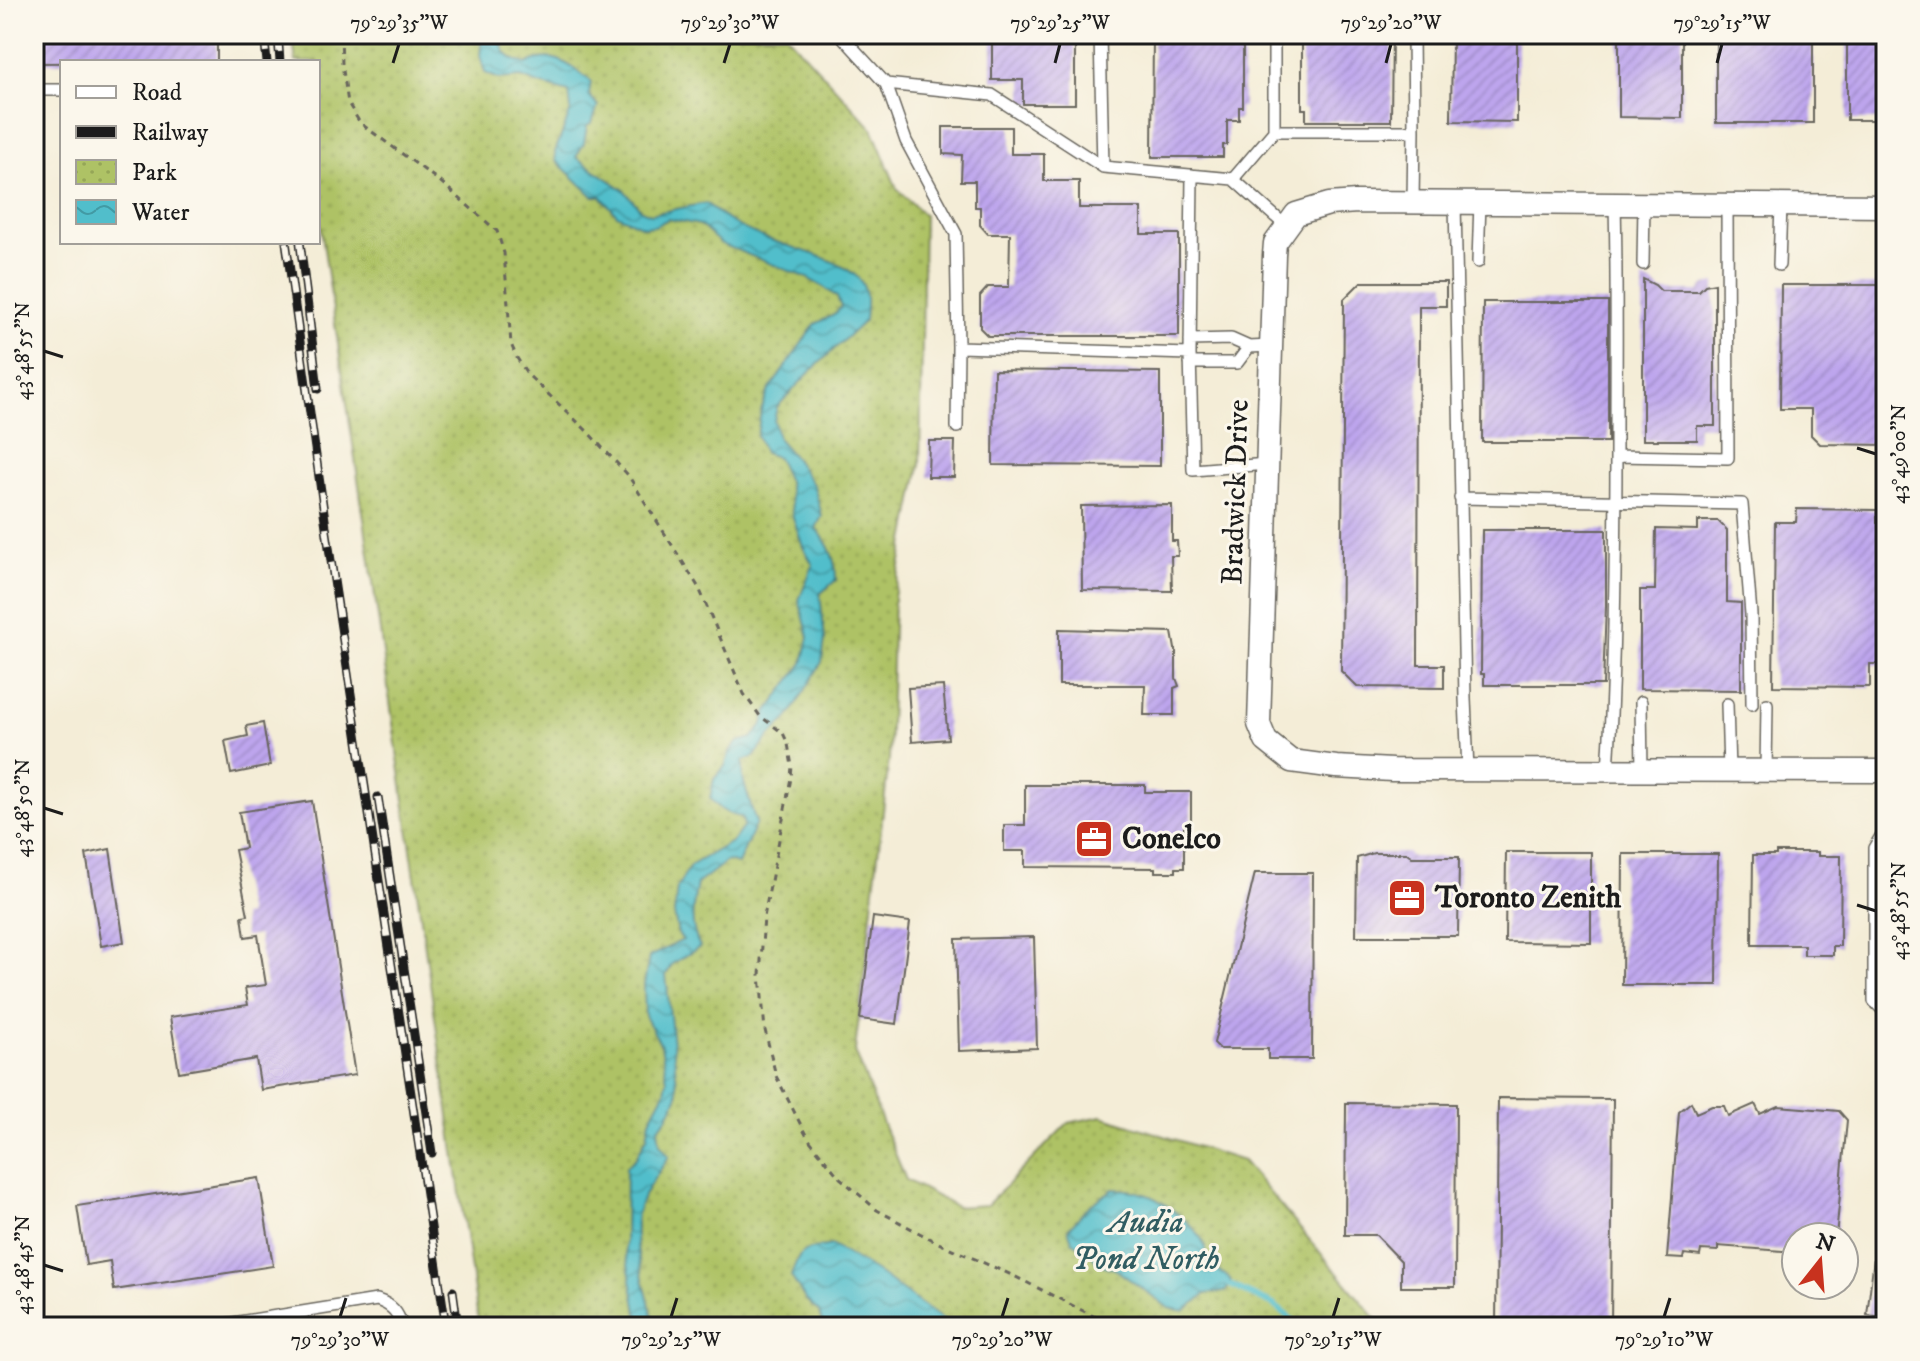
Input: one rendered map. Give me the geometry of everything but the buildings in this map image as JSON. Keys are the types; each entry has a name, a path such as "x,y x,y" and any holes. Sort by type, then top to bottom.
{"street":[{"path":"1286,226 1296,214 1329,204 1357,202 1886,206"},
{"name":"Bradwick Drive","path":"1286,226 1275,243 1260,346 1267,464 1259,724 1266,741 1291,761 1392,770 1886,771"}],"lane":[{"path":"840,34 886,84 906,141 956,234 957,427"},
{"path":"1100,34 1103,167"},
{"path":"1233,179 1274,131 1274,34"},
{"path":"1413,34 1413,202"},
{"path":"886,84 992,95 1103,167 1233,179 1286,226"},
{"path":"34,90 60,90"},
{"path":"1274,131 1414,131"},
{"path":"1192,175 1190,359 1193,470 1267,464"},
{"path":"1455,202 1468,771"},
{"path":"1478,262 1480,202"},
{"path":"1608,772 1616,502 1615,204"},
{"path":"1643,264 1644,204"},
{"path":"1616,456 1728,458 1727,205"},
{"path":"1779,265 1781,205"},
{"path":"1190,340 1231,339 1260,346"},
{"path":"958,347 1237,363 1260,346"},
{"path":"1460,498 1742,504 1751,614 1752,704"},
{"path":"1641,702 1642,772"},
{"path":"1727,704 1729,771"},
{"path":"1766,771 1767,704"},
{"path":"1886,828 1874,848 1874,1001 1886,1013"},
{"path":"207,1327 377,1300 389,1304 397,1312 402,1327"}],"path":[{"path":"341,34 348,103 360,123 442,183 497,231 504,253 511,344 517,358 528,375 628,475 699,588 744,694 760,716 783,733 788,744 791,778 764,917 760,975 765,1030 776,1076 807,1137 839,1177 877,1210 936,1242 1014,1276 1115,1327"}],"green space":[{"path":"292,34 786,34 872,128 897,189 924,215 920,465 894,597 889,760 855,1051 906,1180 956,1207 987,1205 1068,1123 1102,1116 1243,1161 1383,1327 479,1327 320,222 320,60 296,60"}],"water":[{"path":"482,34 500,34 504,51 514,60 526,64 545,58 561,61 591,81 589,95 598,106 576,157 624,190 641,210 651,214 706,203 748,231 844,268 862,283 866,297 865,320 777,407 774,421 778,439 814,486 822,516 816,528 831,552 836,580 820,594 825,639 822,662 789,717 754,757 743,761 743,779 756,823 738,864 727,861 697,884 692,916 700,947 672,964 666,975 678,1095 667,1118 658,1128 660,1144 669,1156 644,1196 636,1222 641,1268 656,1327 640,1327 625,1249 626,1167 636,1158 647,1137 650,1120 665,1092 667,1080 661,1045 645,1016 644,985 649,957 683,940 678,934 674,914 677,888 690,866 733,841 744,826 742,817 724,811 710,798 714,779 738,742 752,738 762,726 767,712 803,663 809,637 799,600 813,565 793,518 788,481 777,457 764,453 757,436 768,392 815,324 834,315 841,307 837,297 825,288 721,244 700,225 668,219 655,226 643,227 617,215 601,196 593,196 556,161 555,152 571,110 569,92 521,77 499,79 485,73 480,56"},
{"name":"Audia Pond North","path":"1113,1189 1150,1196 1182,1217 1202,1239 1207,1265 1231,1281 1226,1291 1206,1294 1184,1311 1169,1308 1115,1269 1098,1264 1090,1252 1072,1241 1068,1229 1088,1207"},
{"path":"831,1245 875,1271 953,1327 823,1327 819,1312 805,1299 791,1276 800,1255"}],"waterway":[{"path":"1230,1285 1274,1305 1301,1327"}],"railway":[{"path":"264,34 267,60"},
{"path":"278,34 280,60"},
{"path":"286,244 446,1327"},
{"path":"300,244 318,389"},
{"path":"378,797 432,1153"},
{"path":"453,1291 458,1327"}],"place":[{"name":"Conelco","path":"1094,839"},
{"name":"Toronto Zenith","path":"1407,898"}]}
